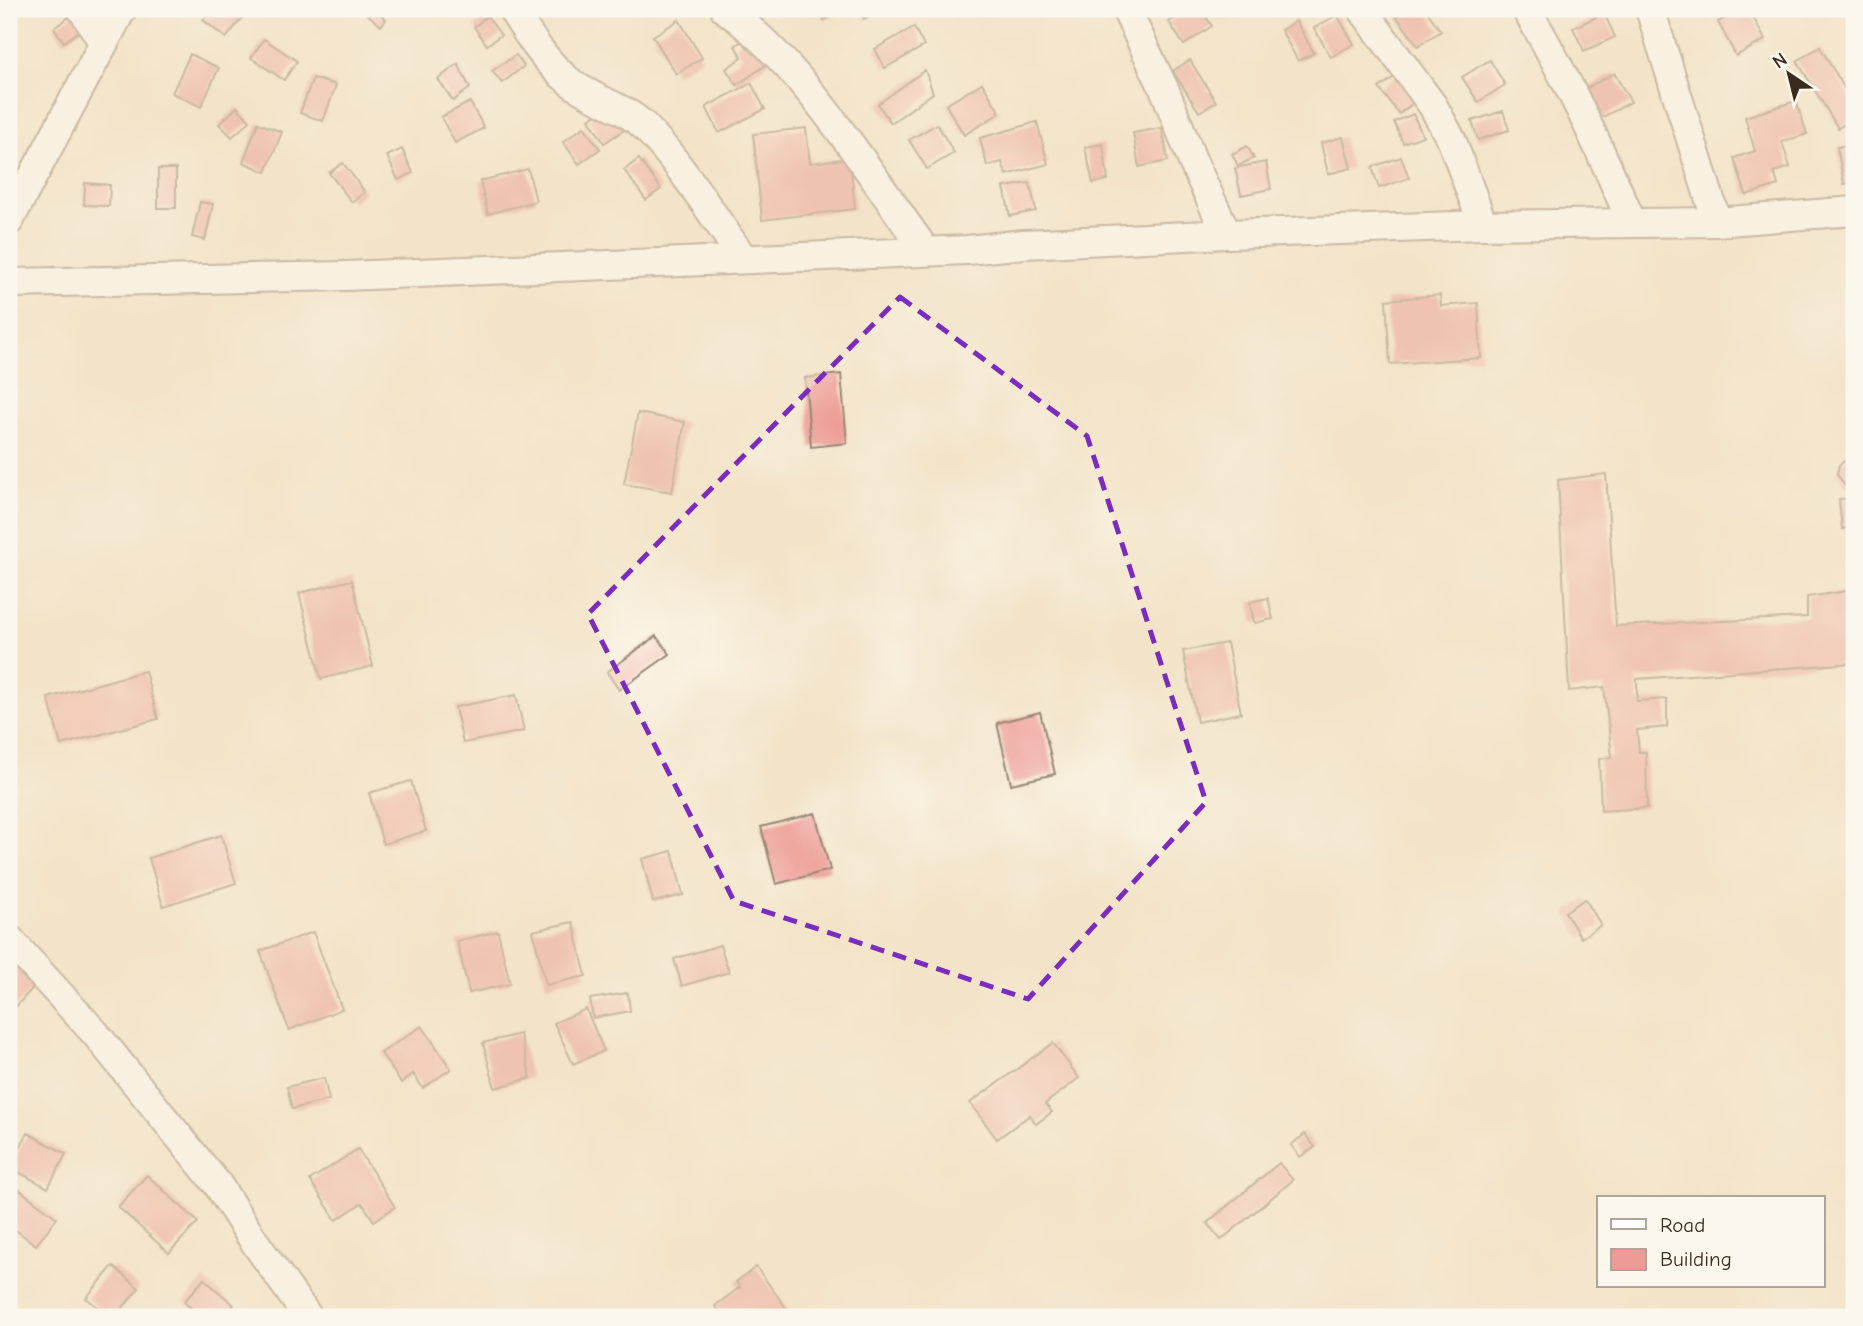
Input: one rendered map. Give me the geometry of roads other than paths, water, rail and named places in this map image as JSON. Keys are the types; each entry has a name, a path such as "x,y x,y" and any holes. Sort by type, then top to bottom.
{"street":[{"path":"82,9 103,42"},
{"path":"9,221 122,9"},
{"path":"512,9 542,51 568,80 621,109 645,127 743,258"},
{"path":"725,9 768,46 811,93 926,250"},
{"path":"1126,9 1227,234"},
{"path":"1362,9 1433,106 1452,141 1483,225"},
{"path":"1526,9 1591,128 1632,223"},
{"path":"1650,9 1717,222"},
{"path":"9,283 346,276 967,250 1024,244 1227,234 1483,225 1717,222 1854,211"},
{"path":"9,939 94,1033 218,1185 308,1317"}]}
